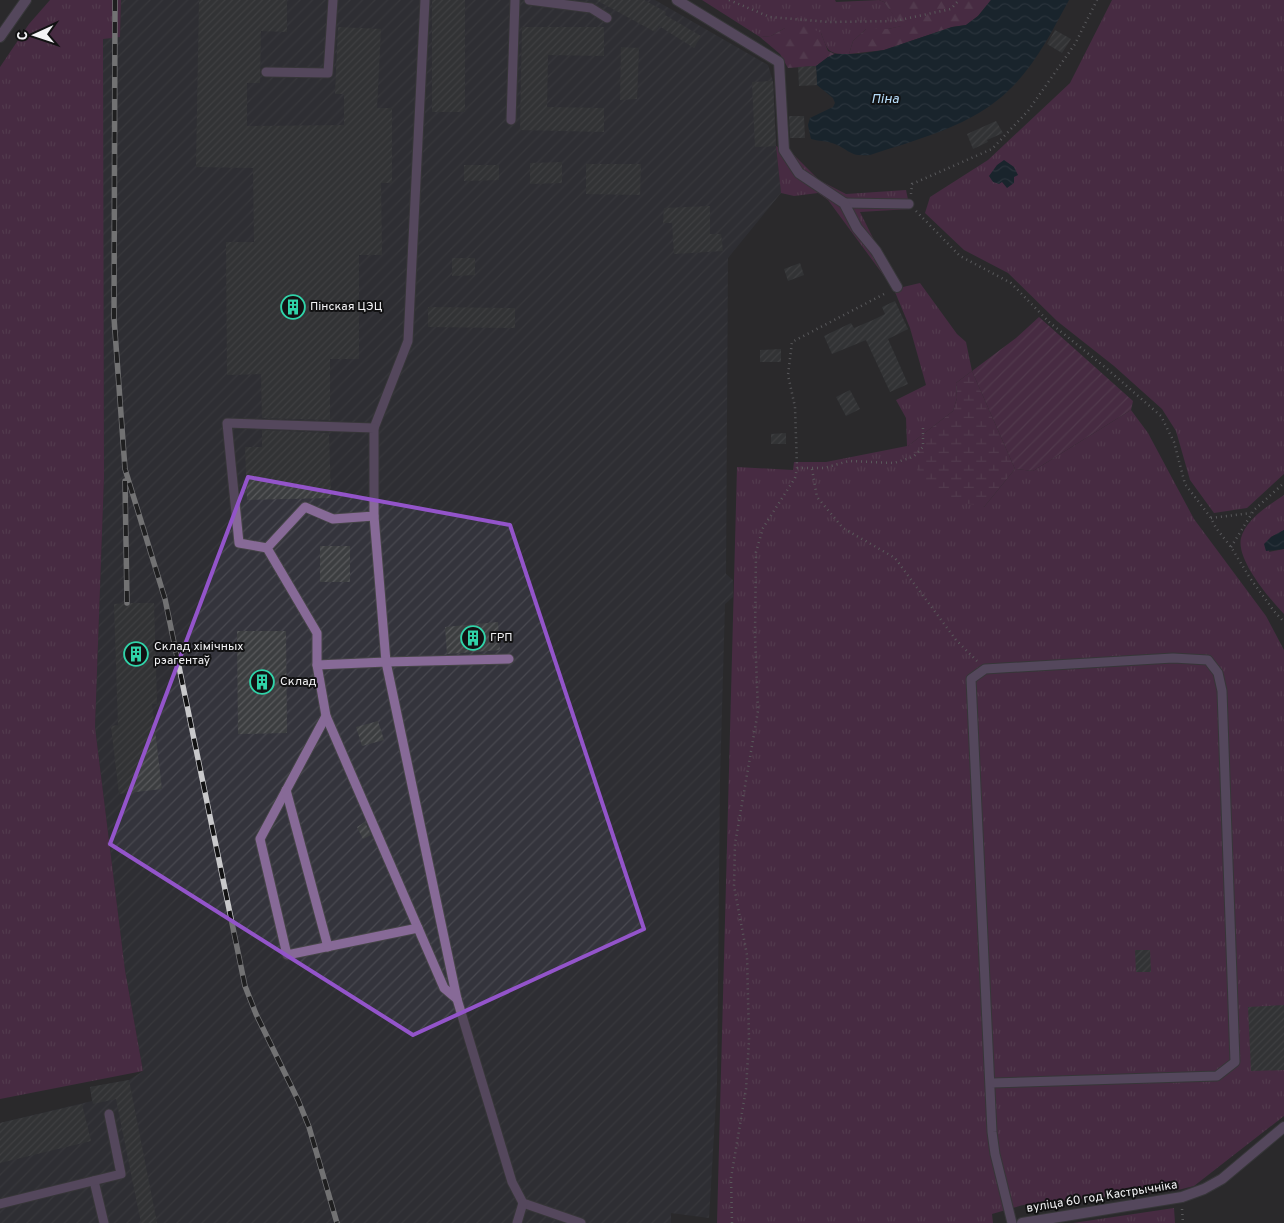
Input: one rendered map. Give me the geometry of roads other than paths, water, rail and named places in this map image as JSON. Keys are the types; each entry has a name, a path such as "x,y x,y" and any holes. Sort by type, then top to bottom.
{"street":[{"path":"0,37 26,0"},
{"path":"677,0 779,62 784,150 799,173 844,203 857,228 876,251 897,287"},
{"name":"вуліца 60 год Кастрычніка","path":"1022,1223 1189,1195 1222,1179 1284,1127"}],"lane":[{"path":"266,72 328,73 333,0"},
{"path":"425,0 408,341 374,428 374,516 386,662 457,999 512,1182 523,1203 581,1223"},
{"path":"511,120 515,0"},
{"path":"529,0 591,8 607,18"},
{"path":"844,203 909,204"},
{"path":"374,428 227,423 238,542 267,548 317,633 317,665 326,716 444,988 457,999"},
{"path":"267,548 304,507 334,519 374,516"},
{"path":"991,1083 1217,1076 1235,1062 1222,691 1218,673 1208,660 1172,658 985,669 971,679 992,1132 995,1154 1012,1223"},
{"path":"317,665 509,659"},
{"path":"326,716 260,839 287,955 418,928"},
{"path":"286,790 328,947"},
{"path":"0,1204 121,1174 108,1114"},
{"path":"94,1181 104,1223"},
{"path":"517,1223 523,1203"}],"water":[{"name":"Піна","path":"991,0 1069,0 1043,47 1028,69 995,102 979,113 944,130 870,155 853,154 838,145 811,139 808,125 810,118 833,107 835,103 833,98 817,85 816,66 835,54 859,54 884,50 952,27 966,25 978,16"},
{"path":"1004,160 1014,167 1018,175 1014,177 1014,183 1007,188 1002,182 999,184 993,182 989,176 997,165"},
{"path":"1284,530 1284,549 1266,551 1264,544 1271,537"}],"railway":[{"path":"115,0 114,318 125,469 165,599 245,986 256,1014 298,1100 309,1127 337,1223"},
{"path":"125,481 127,603"}],"place":[{"name":"Пінская ЦЭЦ","path":"293,307"},
{"name":"ГРП","path":"473,638"},
{"name":"Склад хімічных рэагентаў","path":"136,654"},
{"name":"Склад","path":"262,682"}]}
